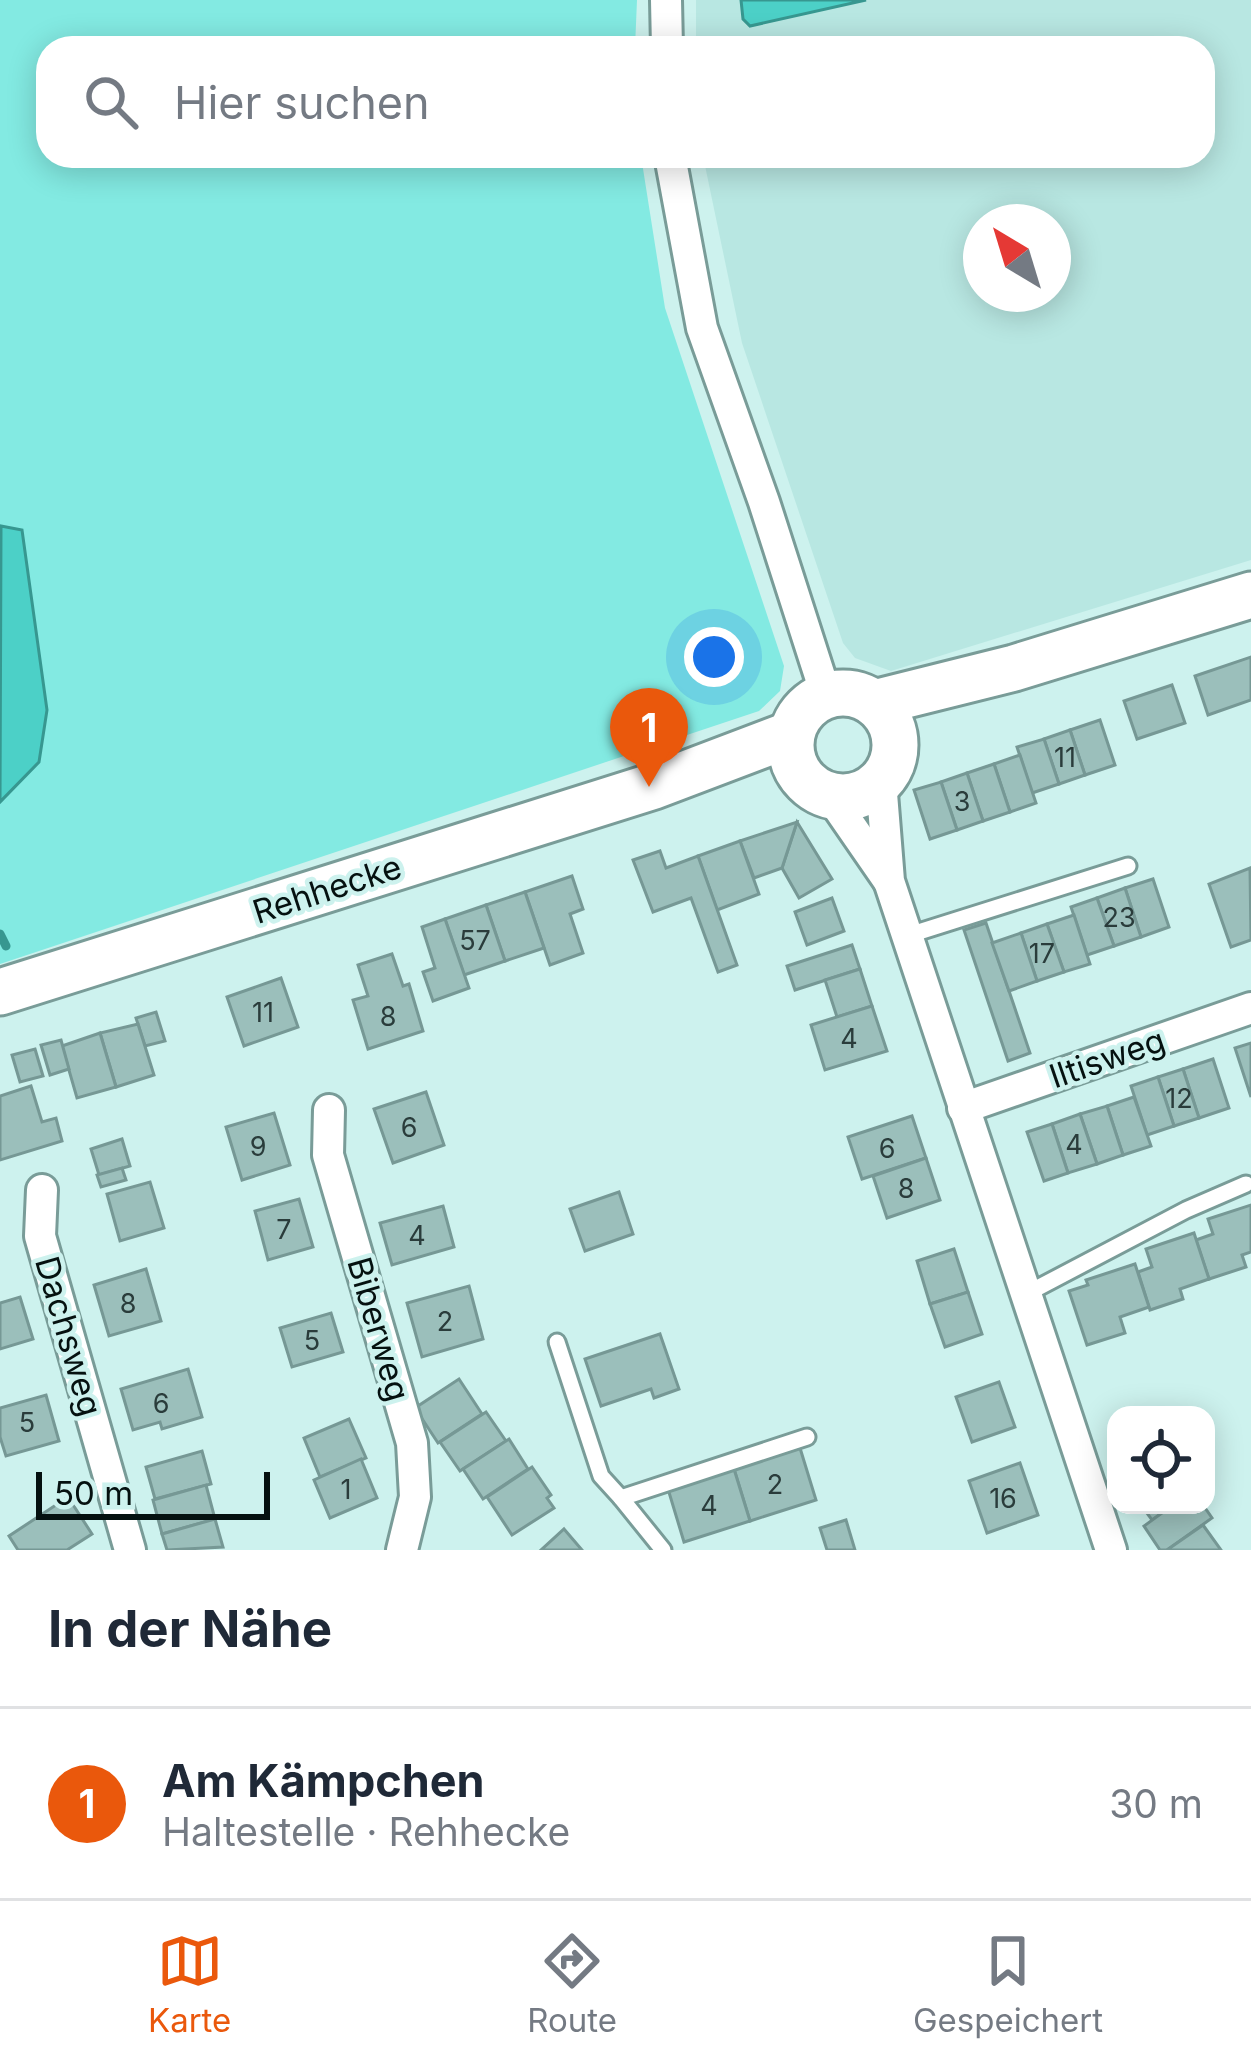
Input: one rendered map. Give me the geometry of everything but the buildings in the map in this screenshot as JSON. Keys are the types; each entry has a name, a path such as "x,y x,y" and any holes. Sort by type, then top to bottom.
{"street":[{"path":"666,0 667,36"},
{"path":"672,168 702,328 826,695"},
{"path":"1014,668 888,763 866,792 848,797 814,790 792,749 798,717 826,695 842,692 874,703 1014,668 1251,595"},
{"path":"874,703 893,729 888,763 889,881 1111,1550"},
{"name":"Rehhecke","path":"0,992 654,786 792,749"},
{"path":"830,796 889,881"},
{"name":"Iltisweg","path":"963,1108 1251,1008"},
{"name":"Biberweg","path":"329,1109 328,1155 412,1443 415,1497 402,1550"},
{"name":"Dachsweg","path":"42,1190 40,1236 130,1550"}],"lane":[{"path":"906,936 1128,866"},
{"path":"1026,1294 1246,1184"},
{"path":"557,1342 601,1476 663,1550"},
{"path":"621,1498 807,1437"}],"shaded area":[{"path":"0,0 637,0 636,36 36,36 36,168 643,168 665,308 784,666 780,691 759,711 0,964"},
{"path":"696,0 1251,0 1251,560 891,671 855,658 843,643 742,343 706,168 1215,168 1215,36 696,36"},
{"path":"741,0 866,0 750,26 743,19"},
{"path":"1,526 22,530 47,710 39,762 0,802"}],"waterway":[{"path":"0,934 6,946"}],"place":[{"name":"Am Kämpchen","path":"649,787"}]}
